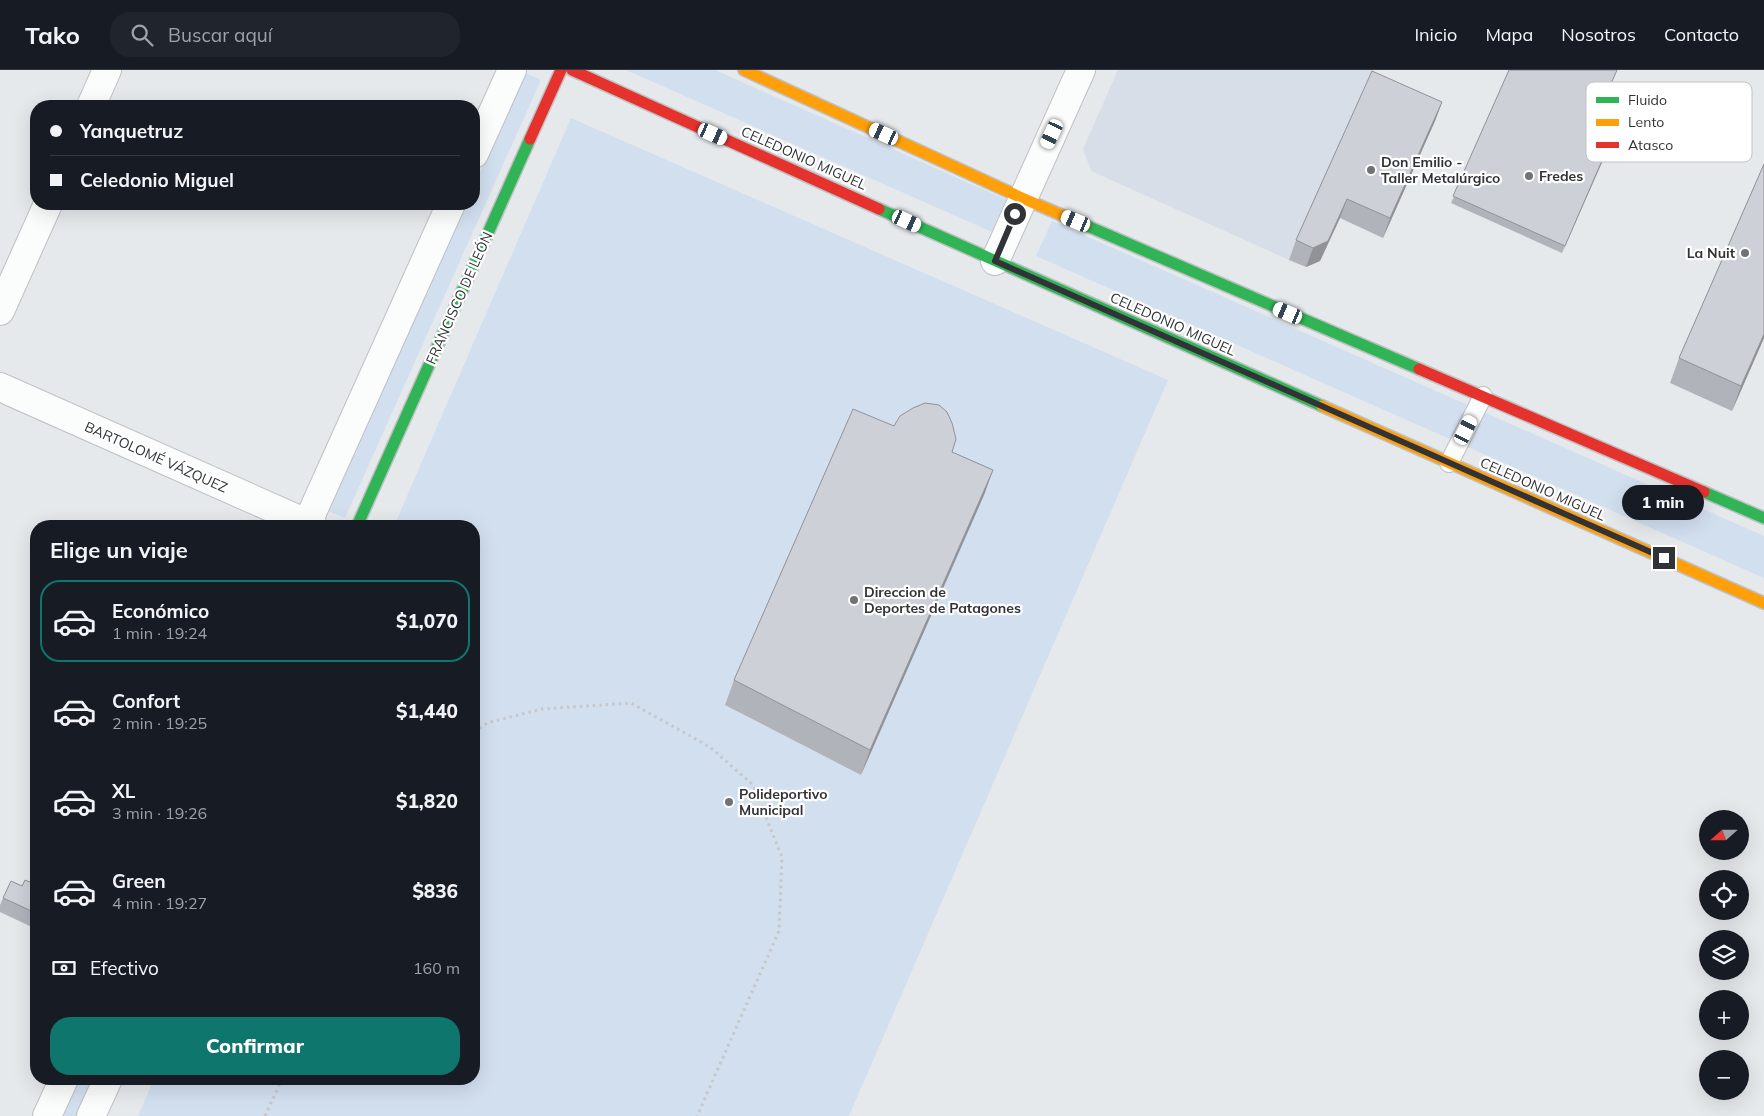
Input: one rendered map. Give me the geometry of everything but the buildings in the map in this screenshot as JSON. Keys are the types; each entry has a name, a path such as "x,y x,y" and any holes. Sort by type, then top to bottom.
{"street":[{"path":"94,100 107,70"},
{"path":"480,141 512,70"},
{"name":"FRANCISCO DE LEÓN","path":"360,520 561,70"},
{"name":"CELEDONIO MIGUEL","path":"572,70 995,261 1764,603"},
{"path":"744,70 1022,198 1764,518"},
{"path":"995,261 1081,70"},
{"path":"0,311 45,210"},
{"path":"311,520 449,210"},
{"name":"BARTOLOMÉ VÁZQUEZ","path":"0,387 298,520"},
{"path":"48,1116 61,1085"},
{"path":"92,1116 105,1085"}],"lane":[{"path":"1450,464 1482,396"}],"path":[{"path":"480,728 487,723 542,710 631,703 710,747 753,785 782,856 779,931 698,1116"},
{"path":"265,1116 279,1085"}],"shaded area":[{"path":"626,70 715,70 1007,200 992,232"},
{"path":"1118,70 1373,70 1289,260 1091,171 1083,149"},
{"path":"524,72 541,80 345,518 328,511 462,210 480,210 480,171"},
{"name":"Polideportivo Municipal","path":"571,118 1168,380 849,1116 138,1116 151,1085 480,1085 480,520 397,520"},
{"path":"1052,221 1764,536 1764,578 1036,256"},
{"path":"72,1085 92,1085 79,1116 59,1116"}],"traffic: fast":[{"path":"360,520 530,139"},
{"path":"879,209 1322,406"},
{"path":"1085,225 1419,369"},
{"path":"1704,492 1764,518"}],"traffic: slow":[{"path":"744,70 1085,225"},
{"path":"1322,406 1764,603"}],"traffic: jam":[{"path":"530,139 561,70"},
{"path":"572,70 879,209"},
{"path":"1419,369 1704,492"}],"place":[{"name":"Don Emilio - Taller Metalúrgico","path":"1371,170"},
{"name":"Fredes","path":"1529,176"},
{"name":"La Nuit","path":"1745,253"},
{"name":"Direccion de Deportes de Patagones","path":"854,600"},
{"name":"Polideportivo Municipal","path":"729,802"}],"route":[{"path":"1015,214 995,261 1664,558"}]}
